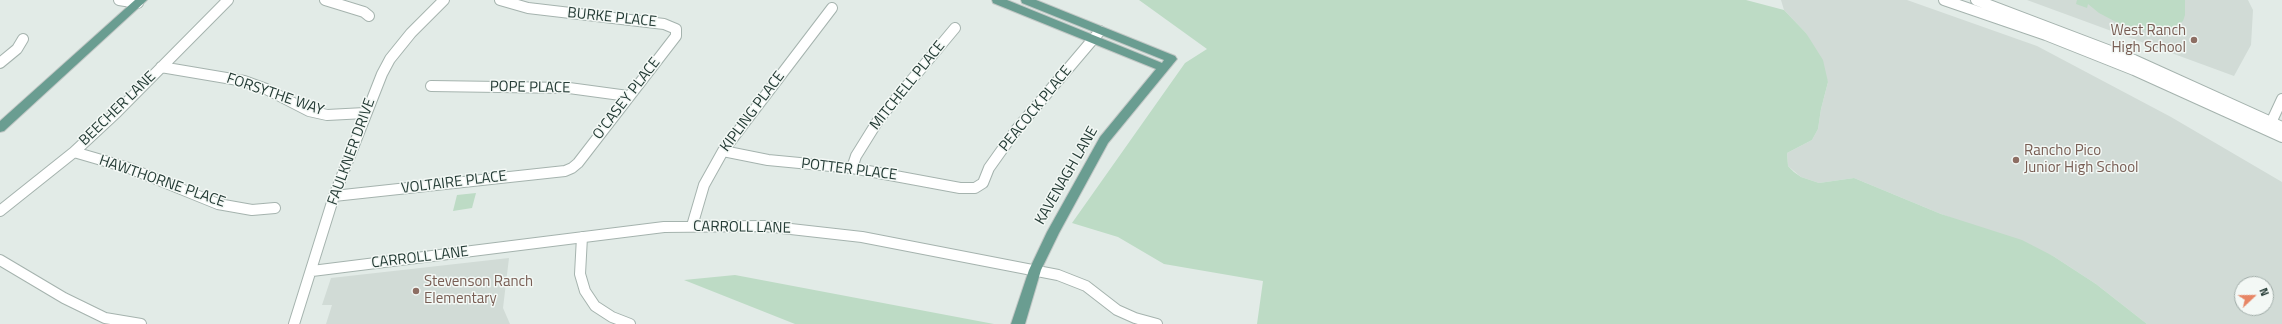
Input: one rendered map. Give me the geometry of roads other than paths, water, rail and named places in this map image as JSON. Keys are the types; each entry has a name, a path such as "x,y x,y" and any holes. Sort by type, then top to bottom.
{"main road":[{"path":"997,0 1097,35"},
{"path":"1026,0 1097,35"},
{"path":"0,128 140,2"},
{"name":"KAVENAGH LANE","path":"1018,324 1035,270 1053,232 1104,140 1168,63 1097,35"}],"street":[{"path":"119,0 140,2"},
{"name":"BEECHER LANE","path":"0,211 74,152 228,0"},
{"path":"329,0 364,12 369,16"},
{"name":"FAULKNER DRIVE","path":"294,324 312,271 334,196 365,113 390,59 411,33 444,0"},
{"name":"BURKE PLACE","path":"500,0 528,8 664,24 676,29"},
{"path":"1944,0 2097,55 2269,126 2282,127"},
{"path":"1976,0 2134,60 2269,126 2282,137"},
{"name":"KIPLING PLACE","path":"692,226 704,185 723,151 832,8"},
{"name":"MITCHELL PLACE","path":"852,168 856,156 879,119 955,28"},
{"name":"O'CASEY PLACE","path":"572,168 578,164 628,96 671,44 676,36 676,29"},
{"name":"PEACOCK PLACE","path":"975,188 983,183 989,168 1016,130 1097,35"},
{"path":"0,63 17,49 23,40"},
{"name":"FORSYTHE WAY","path":"161,67 244,81 266,89 309,111 327,115 365,113"},
{"name":"POPE PLACE","path":"432,86 569,88 628,96"},
{"path":"2269,126 2282,99"},
{"name":"POTTER PLACE","path":"723,151 768,160 852,168 960,188 975,188"},
{"name":"HAWTHORNE PLACE","path":"74,152 129,168 218,204 252,210 275,208"},
{"name":"VOLTAIRE PLACE","path":"334,196 565,171 572,168"},
{"name":"CARROLL LANE","path":"312,271 664,227 764,226 862,237 1035,270 1073,279 1086,286 1117,310 1135,318 1157,324"},
{"path":"582,238 580,274 585,291 595,306 612,317 630,324"},
{"path":"0,260 64,298 105,318 141,324"}],"place":[{"name":"West Ranch High School","path":"2194,40"},
{"name":"Rancho Pico Junior High School","path":"2016,160"},
{"name":"Stevenson Ranch Elementary","path":"416,291"}]}
